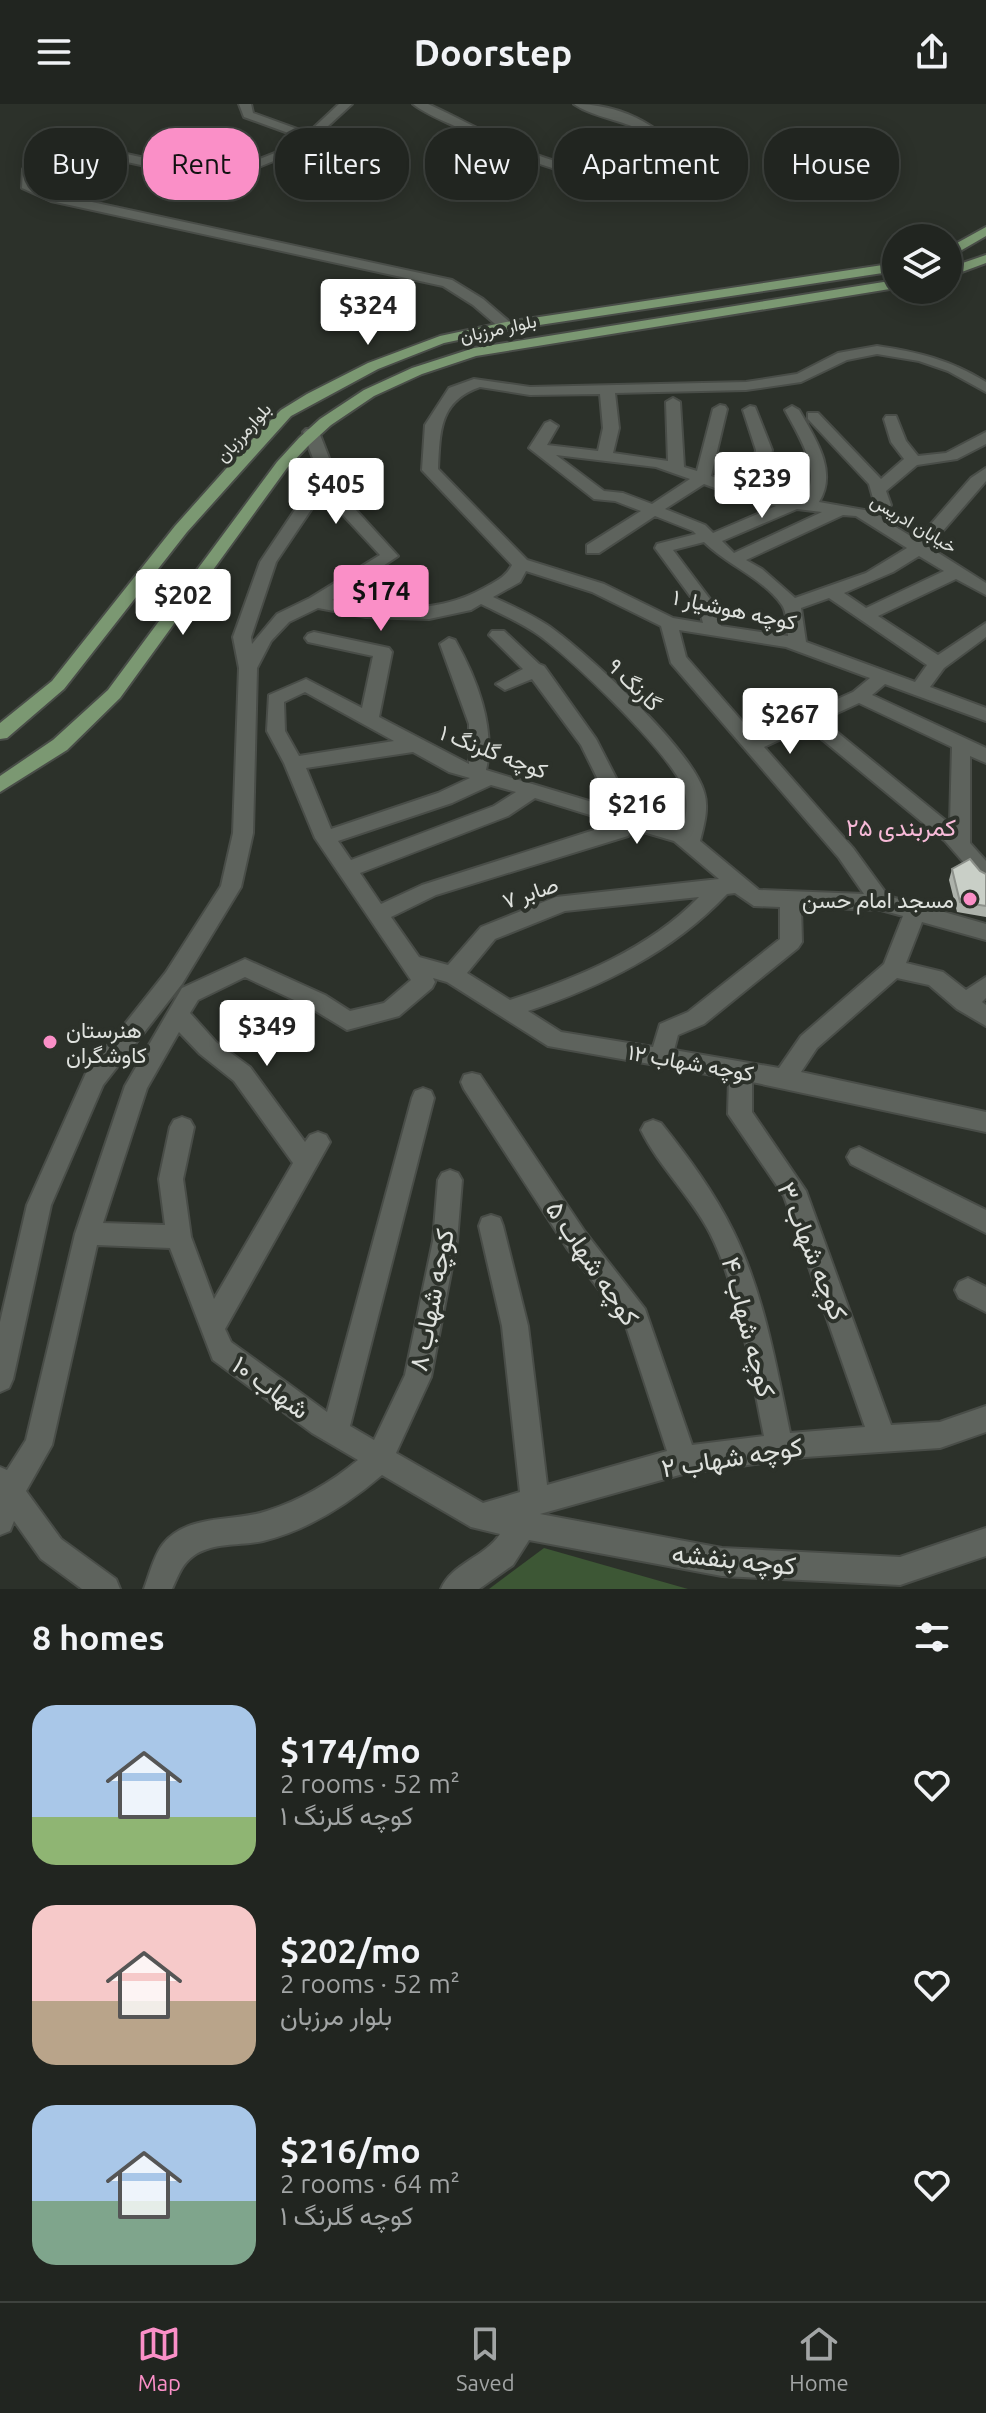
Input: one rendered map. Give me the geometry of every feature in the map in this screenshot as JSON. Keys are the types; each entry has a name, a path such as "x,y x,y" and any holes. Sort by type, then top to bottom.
{"main road":[{"path":"962,246 986,231"},
{"path":"962,268 986,259"},
{"name":"بلوارمرزبان","path":"0,733 58,685 181,529 286,413 373,366 440,340 506,326 882,269"},
{"name":"بلوار مرزبان","path":"0,785 60,745 114,694 252,502 311,432 357,398 414,371 474,352 882,286"}],"street":[{"path":"245,104 248,115 284,128"},
{"path":"319,128 346,104"},
{"path":"419,104 587,176 653,172 675,160 670,144 651,129 580,104"},
{"path":"275,157 249,167 196,173 94,151 27,172 28,188 51,197 447,283 478,302 506,326"},
{"path":"316,602 366,612 429,614 482,598 514,578 521,564 430,470 433,425 454,391 479,382 530,391 746,386 801,378 843,356 877,350 922,357 953,368 986,388"},
{"path":"605,456 611,428 607,390"},
{"path":"673,402 676,469"},
{"path":"593,549 703,478 720,409"},
{"path":"750,410 764,450 754,496"},
{"path":"714,630 707,607 663,548 708,538 802,505 817,496 819,474 815,454 792,410"},
{"path":"813,416 878,490 883,505 872,520"},
{"path":"891,419 899,442 913,460"},
{"path":"550,426 537,448 600,496 617,496 699,528 733,560 756,573 792,605 798,645"},
{"path":"248,668 264,638 283,618 316,602 390,556 337,499 311,432"},
{"path":"878,490 913,460 933,461 967,452 986,437"},
{"name":"خیابان ادریس","path":"537,448 659,463 754,496 860,512 986,590"},
{"path":"0,1379 39,1205 94,1080 174,978 231,887 243,833 248,668 242,637 268,562 328,473"},
{"path":"792,605 892,567 918,548 986,473"},
{"path":"733,560 840,510"},
{"name":"کوچه هوشیار ۱","path":"521,564 598,588 669,623 798,645 986,715"},
{"path":"865,615 957,572"},
{"path":"831,592 938,664"},
{"name":"گارنگ ۹","path":"482,598 544,631 567,648 670,753 694,786 698,811 689,843"},
{"path":"669,623 677,659 846,853 881,902"},
{"path":"918,690 938,664 986,629"},
{"path":"377,915 429,890 621,831 628,821 606,770 538,670 498,635"},
{"path":"314,638 383,652 369,721"},
{"path":"325,838 445,798 483,775 478,716 449,644"},
{"path":"505,684 538,670"},
{"path":"752,745 859,696 883,677"},
{"name":"کوچه گلرنگ ۱","path":"294,763 276,731 275,699 306,685 414,745 483,775 521,781 628,821 681,836 730,886 754,898 881,902 986,932"},
{"path":"859,696 977,748 960,844"},
{"path":"809,719 960,844 986,875"},
{"path":"0,1521 5,1486 38,1445 87,1234 136,1086 190,994 245,967 317,1001 347,1021 391,1010 424,982 325,838 294,763 414,745"},
{"path":"346,870 501,811 521,781"},
{"path":"508,1009 566,991 652,946 699,913 730,886"},
{"name":"صابر ۷","path":"453,975 488,933 563,903 730,886"},
{"path":"662,1056 668,1030 696,1018 791,942 790,899"},
{"path":"785,1078 809,1042 893,969 915,912"},
{"name":"کوچه شهاب ۱۲","path":"412,964 453,975 556,1040 785,1078 986,1122"},
{"path":"893,969 935,978 986,1017"},
{"path":"965,1003 986,986"},
{"path":"178,1015 208,1048 242,1074 312,1152 211,1328"},
{"name":"کوچه شهاب ۳","path":"741,1070 740,1114 794,1191 883,1439"},
{"name":"کوچه شهاب ۵","path":"472,1082 576,1240 636,1317 683,1460"},
{"path":"335,1432 423,1098"},
{"name":"شهاب ۱۰","path":"182,1127 171,1179 179,1237 222,1351 335,1432 481,1517"},
{"name":"کوچه شهاب ۴","path":"653,1130 686,1172 724,1238 753,1321 780,1448"},
{"path":"859,1157 986,1222"},
{"name":"کوچه شهاب ۸","path":"379,1460 418,1377 445,1241 450,1180"},
{"path":"455,1589 503,1555 528,1513 515,1326 491,1226"},
{"path":"87,1234 179,1237"},
{"name":"کوچه شهاب ۲","path":"528,1513 683,1460 780,1448 940,1435 986,1419"},
{"path":"158,1589 173,1554 189,1542 216,1532 263,1527 311,1509 353,1482 379,1460"},
{"path":"5,1486 51,1549 106,1589"},
{"name":"کوچه بنفشه","path":"481,1517 528,1513 722,1562 900,1571 986,1542"}],"green space":[{"path":"544,1548 688,1589 489,1589"}],"building":[{"name":"مسجد امام حسن","path":"970,859 986,874 986,906 960,902 952,869"}],"place":[{"name":"مسجد امام حسن","path":"970,899"},
{"name":"هنرستان کاوشگران","path":"50,1042"}],"district":[{"name":"کمربندی ۲۵","path":"901,827"}]}
